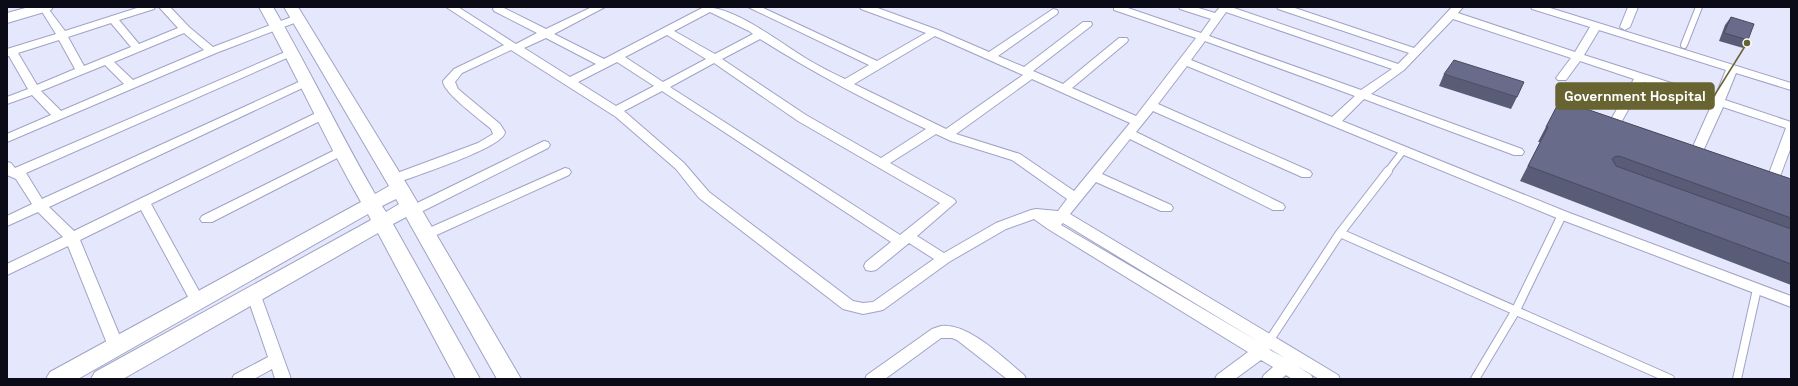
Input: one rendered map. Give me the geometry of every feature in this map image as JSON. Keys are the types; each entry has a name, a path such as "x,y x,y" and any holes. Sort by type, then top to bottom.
{"main road":[{"path":"266,7 292,52 341,151 377,213 468,379"},
{"path":"7,18 45,8"},
{"path":"294,12 332,71 509,379"},
{"path":"103,379 253,293 404,196"},
{"path":"58,379 197,300 377,213"}],"street":[{"path":"59,116 34,90 10,52 150,7"},
{"path":"164,7 185,29 212,51"},
{"path":"451,7 616,111 680,166 704,195 848,305 867,310 878,306 944,259 1001,226 1017,219 1036,214 1057,221 1291,362 1332,379"},
{"path":"404,196 499,135 496,127 449,85 448,81 458,71 546,33 600,7"},
{"path":"753,7 878,65"},
{"path":"865,7 934,32 1137,121"},
{"path":"1184,7 1222,11 1400,68"},
{"path":"1282,7 1416,52"},
{"path":"1536,7 1791,87"},
{"path":"1558,7 1791,77"},
{"path":"1625,27 1633,7"},
{"path":"45,8 81,70"},
{"path":"570,82 710,8 761,34 804,62 935,129 1016,157 1076,199"},
{"path":"1118,8 1203,36 1361,96 1518,152"},
{"path":"498,10 605,64"},
{"path":"1057,221 1150,105 1222,11"},
{"path":"1334,122 1361,96 1400,68 1455,11 1578,57 1791,126"},
{"path":"7,138 212,51 278,26 294,12"},
{"path":"990,57 1053,12"},
{"path":"113,19 137,48"},
{"path":"947,134 1028,73 1087,24"},
{"path":"1562,78 1578,57 1596,26"},
{"path":"7,101 185,29"},
{"path":"667,31 715,60 802,118 949,202 871,266"},
{"path":"845,84 934,32"},
{"path":"616,111 715,60 761,34"},
{"path":"1064,89 1124,40"},
{"path":"116,346 72,238 12,175 292,52"},
{"path":"617,57 904,239 944,259"},
{"path":"106,60 130,85"},
{"path":"1184,61 1562,215 1791,302"},
{"path":"1697,151 1733,68"},
{"path":"1615,123 1641,77"},
{"path":"7,221 307,82"},
{"path":"1150,105 1306,174"},
{"path":"7,270 324,114"},
{"path":"882,163 935,129"},
{"path":"1774,176 1791,130"},
{"path":"1128,133 1278,207"},
{"path":"404,196 544,145"},
{"path":"207,219 341,151"},
{"path":"425,235 565,172"},
{"path":"1094,176 1166,208"},
{"path":"144,203 197,300"},
{"path":"253,293 283,379"},
{"path":"873,379 937,333 948,331 957,332 966,338 1018,379"},
{"path":"1223,379 1265,346"},
{"path":"240,379 277,359"},
{"path":"1270,379 1291,362"},
{"path":"1291,362 1305,379"}],"lane":[{"path":"1684,45 1699,7"},
{"path":"1265,346 1340,233 1403,151"},
{"path":"1475,379 1515,312 1562,215"},
{"path":"1340,233 1515,312 1670,379"},
{"path":"1737,379 1757,289"}],"building":[{"path":"1731,17 1754,24 1748,40 1724,33"},
{"path":"1454,60 1524,82 1517,97 1444,74"},
{"path":"1560,100 1791,179 1791,218 1619,156 1612,159 1616,166 1791,229 1791,264 1528,166"}],"place":[{"name":"Government Hospital","path":"1747,43"}]}
